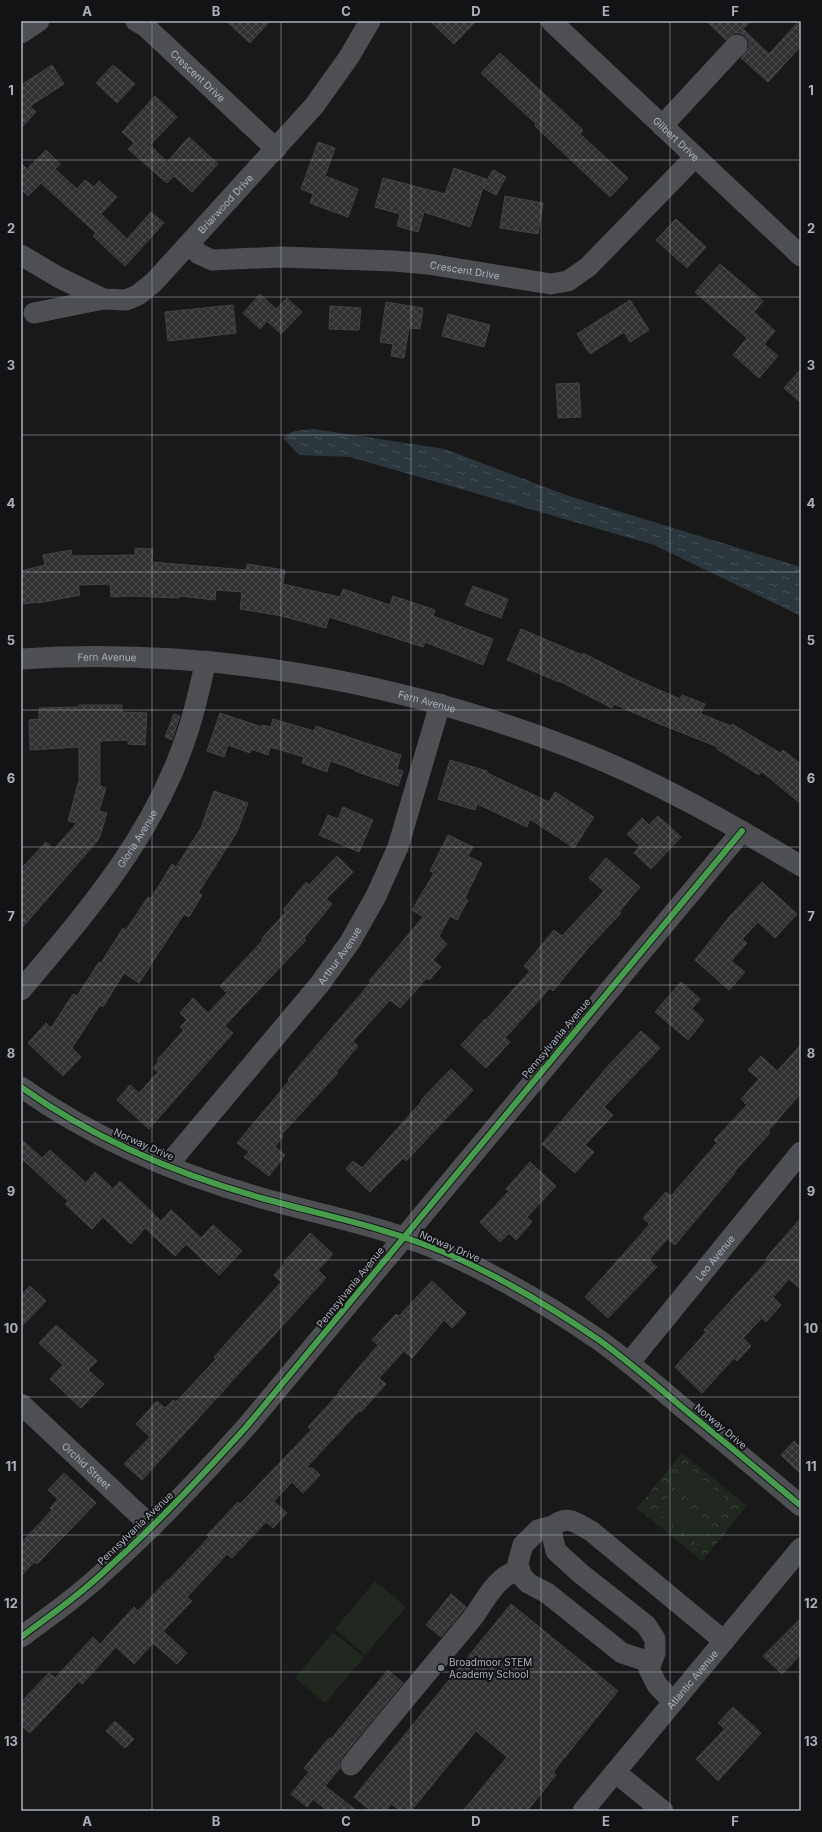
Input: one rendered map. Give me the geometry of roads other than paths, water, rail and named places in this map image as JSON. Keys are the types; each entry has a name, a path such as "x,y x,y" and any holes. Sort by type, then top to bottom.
{"street":[{"path":"21,33 39,21"},
{"name":"Crescent Drive","path":"136,21 144,26 276,149"},
{"name":"Briarwood Drive","path":"34,313 103,299 126,300 138,295 154,282 276,149 326,90 349,57 370,21"},
{"name":"Gilbert Drive","path":"551,21 801,256"},
{"path":"662,126 737,45"},
{"name":"Crescent Drive","path":"189,244 199,254 212,260 282,257 394,261 428,264 552,284 568,280 588,267 695,157"},
{"path":"21,255 58,277 103,299"},
{"name":"Fern Avenue","path":"21,659 62,656 140,656 206,661 291,672 366,686 440,704 568,746 695,805 801,866"},
{"name":"Gloria Avenue","path":"21,990 84,916 117,872 152,814 187,735 206,661"},
{"name":"Arthur Avenue","path":"167,1166 318,985 350,942 376,896 398,847 440,704"},
{"name":"Pennsylvania Avenue","path":"21,1637 81,1592 152,1527 198,1481 302,1362 404,1237 742,831"},
{"name":"Norway Drive","path":"21,1087 56,1110 112,1141 167,1166 224,1187 336,1216 404,1237 478,1268 540,1302 599,1340 629,1363 801,1506"},
{"name":"Leo Avenue","path":"629,1363 801,1152"},
{"name":"Orchid Street","path":"21,1404 152,1527"},
{"path":"650,1662 622,1653 547,1593 528,1583 520,1574 518,1563 524,1545 538,1530 553,1526 560,1520 572,1520 590,1531 724,1641"},
{"path":"553,1526 552,1535 556,1552 646,1625 655,1639 655,1653 650,1662 649,1669 657,1685 673,1702"},
{"name":"Atlantic Avenue","path":"583,1811 801,1548"},
{"path":"351,1765 413,1688 484,1604 491,1591 511,1572 520,1570"},
{"path":"615,1772 663,1811"}],"water":[{"path":"313,429 445,449 569,496 801,567 801,616 654,545 350,457 299,455 283,438 294,431"}],"place":[{"name":"Broadmoor STEM Academy School","path":"441,1668"}]}
